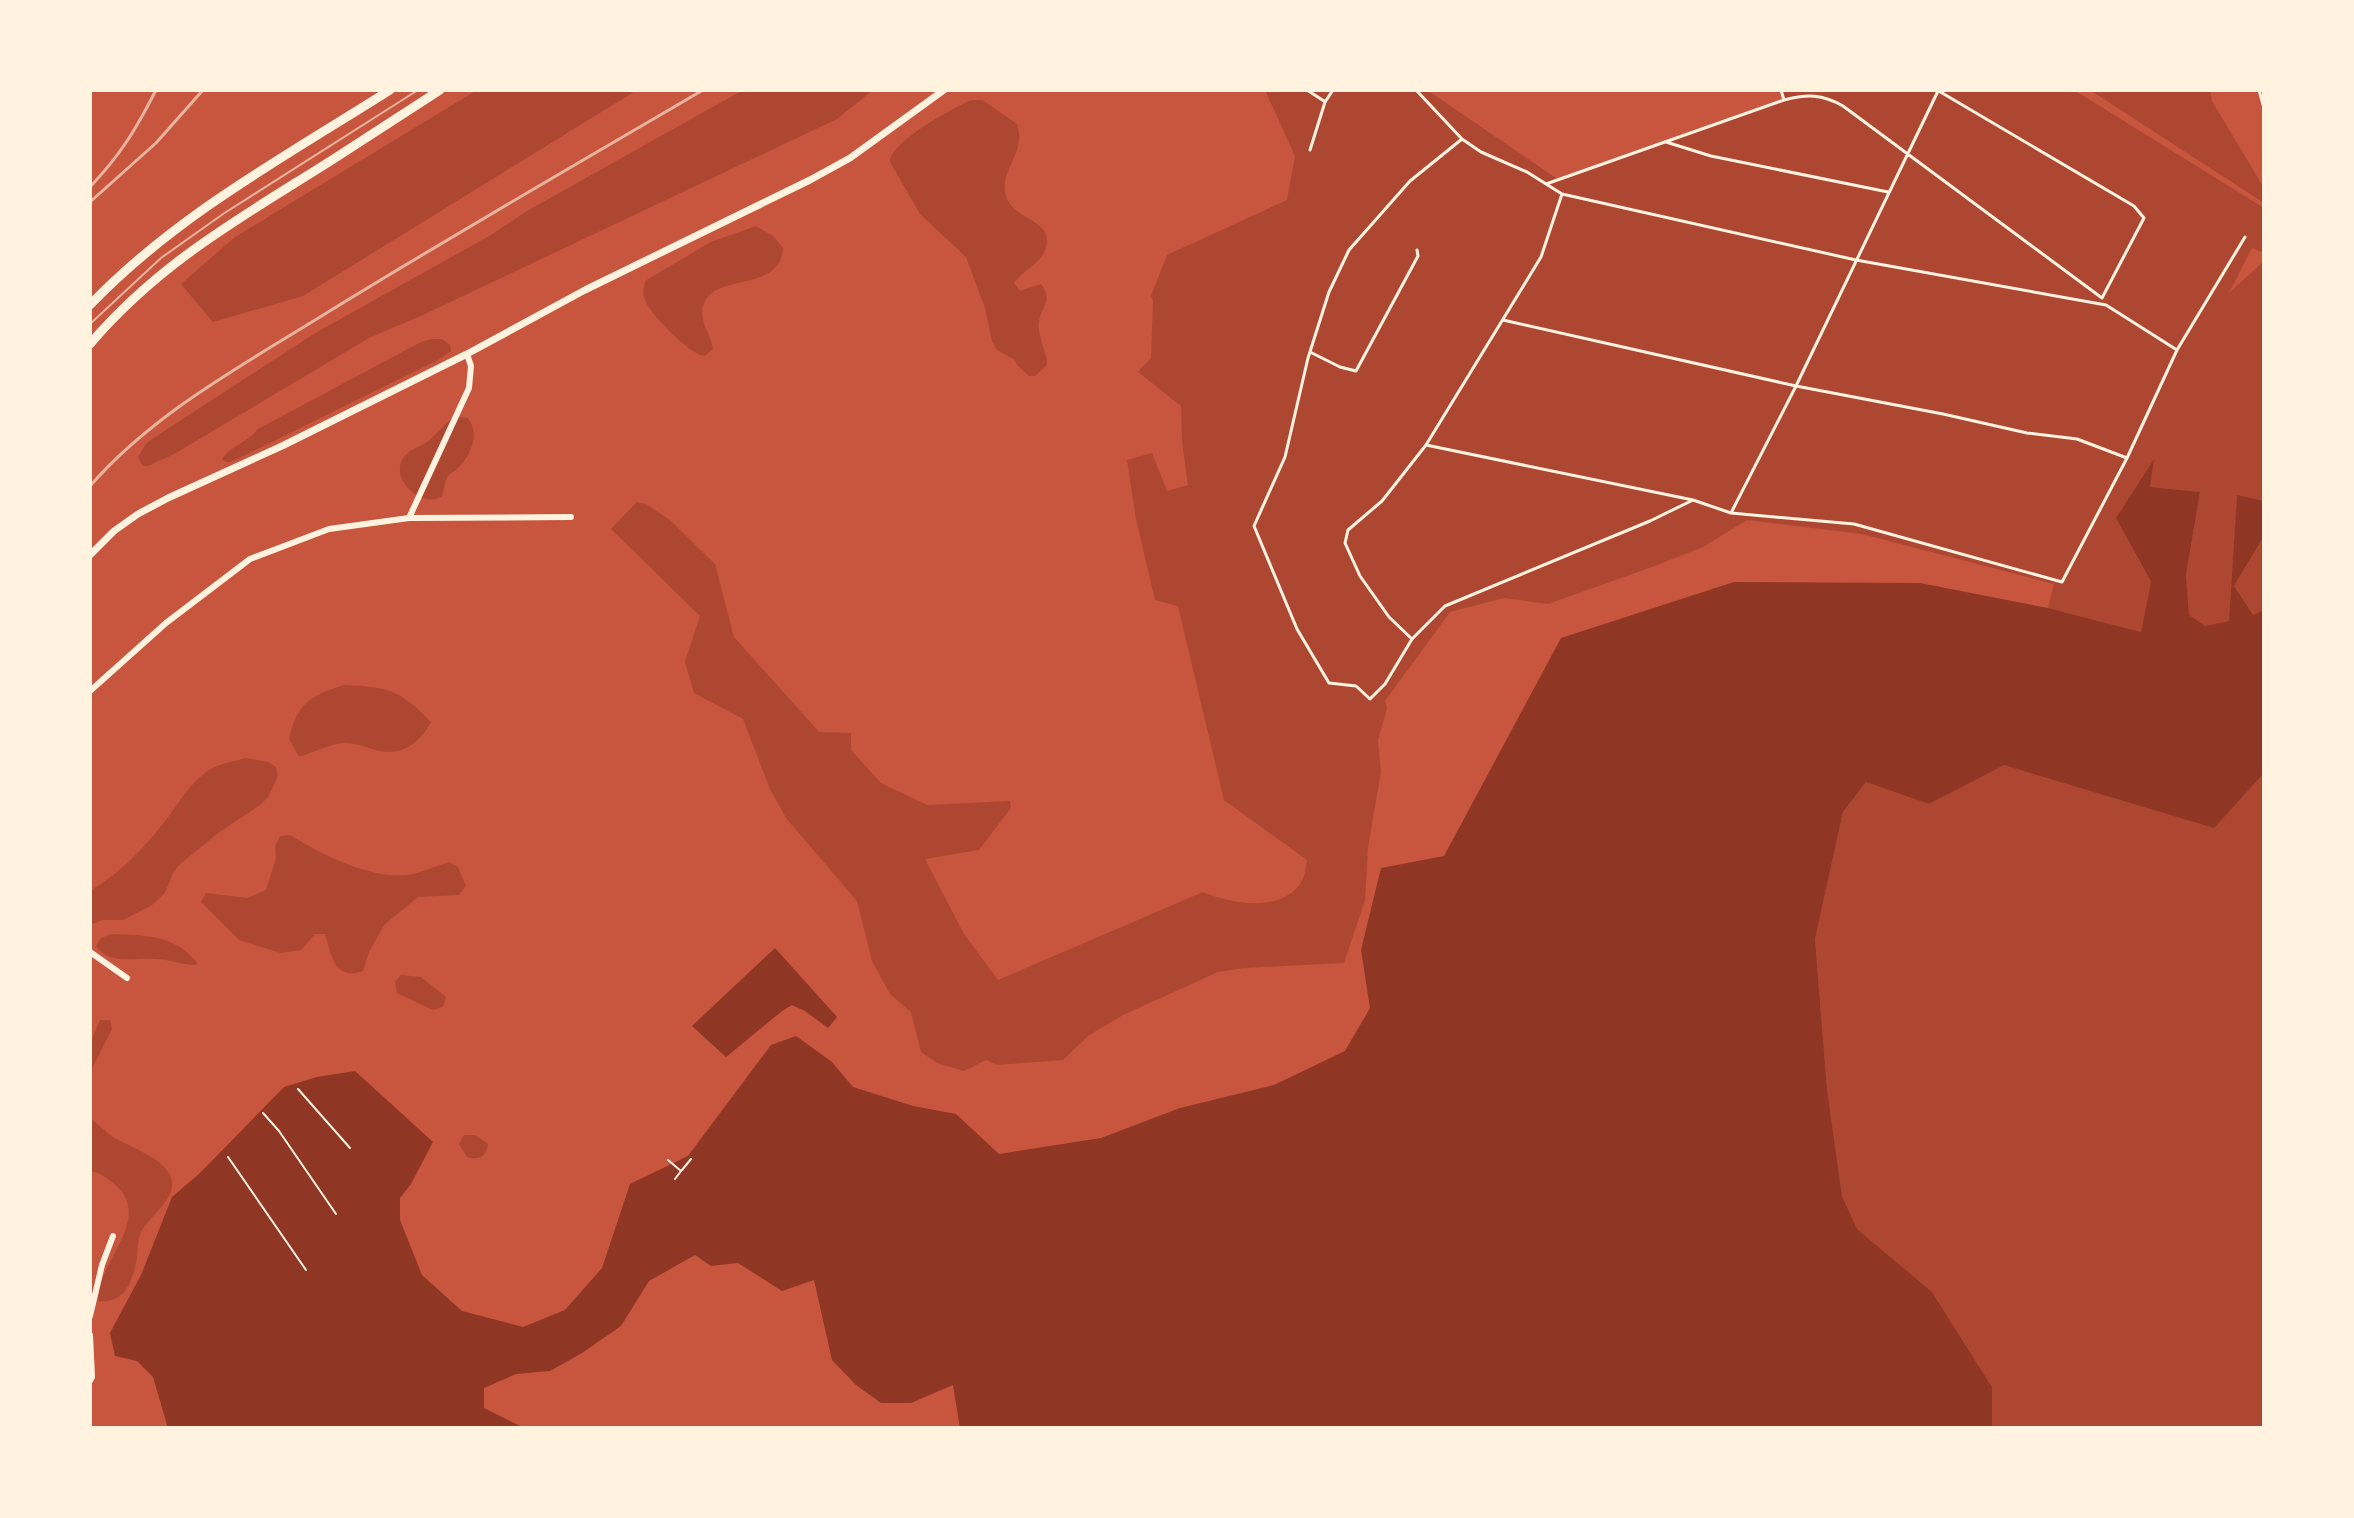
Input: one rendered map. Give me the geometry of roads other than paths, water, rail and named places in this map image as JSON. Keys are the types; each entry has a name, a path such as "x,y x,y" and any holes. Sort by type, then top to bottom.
{"main road":[{"path":"90,305 156,245 214,201 390,90"},
{"path":"90,344 165,269 227,224 440,90"}],"street":[{"path":"90,555 107,537 138,514 282,446 467,354 585,290 810,180 850,158 944,90"},
{"path":"409,518 469,388 471,366 467,354"},
{"path":"90,691 166,623 250,559 329,529 409,518 571,517"},
{"path":"90,952 127,978"},
{"path":"90,1316 102,1265 113,1236"},
{"path":"90,1335 90,1381"}],"lane":[{"path":"1307,90 1325,102"},
{"path":"1310,150 1325,102 1333,90"},
{"path":"1416,90 1462,139 1481,152 1527,172 1562,194 1856,260 2106,305 2177,350"},
{"path":"1781,90 1784,100"},
{"path":"1546,184 1808,94 1830,99 1906,154 2102,298 2144,218 2134,206 1938,90 1906,154 1796,386 1731,513"},
{"path":"2259,90 2264,108"},
{"path":"1462,139 1410,181 1349,250 1329,292 1310,352 1285,457 1254,526 1297,629 1329,683 1356,686 1370,699 1385,684 1412,639 1445,606 1650,521 1693,500"},
{"path":"1666,142 1711,156 1888,192"},
{"path":"1412,639 1389,617 1360,576 1345,543 1348,530 1382,501 1426,445 1541,257 1562,194"},
{"path":"1426,445 1693,500 1731,513 1854,524 2062,582 2127,458 2177,350 2245,237"},
{"path":"1310,352 1340,367 1356,371 1418,256 1417,250"},
{"path":"1503,320 1796,386 2027,433 2077,439 2127,458"}],"tram line":[{"path":"90,324 161,258 223,214 418,90"}],"railway":[{"path":"90,187 127,142 156,90"},
{"path":"90,202 156,143 203,90"},
{"path":"90,486 141,436 228,373 703,90"}]}
